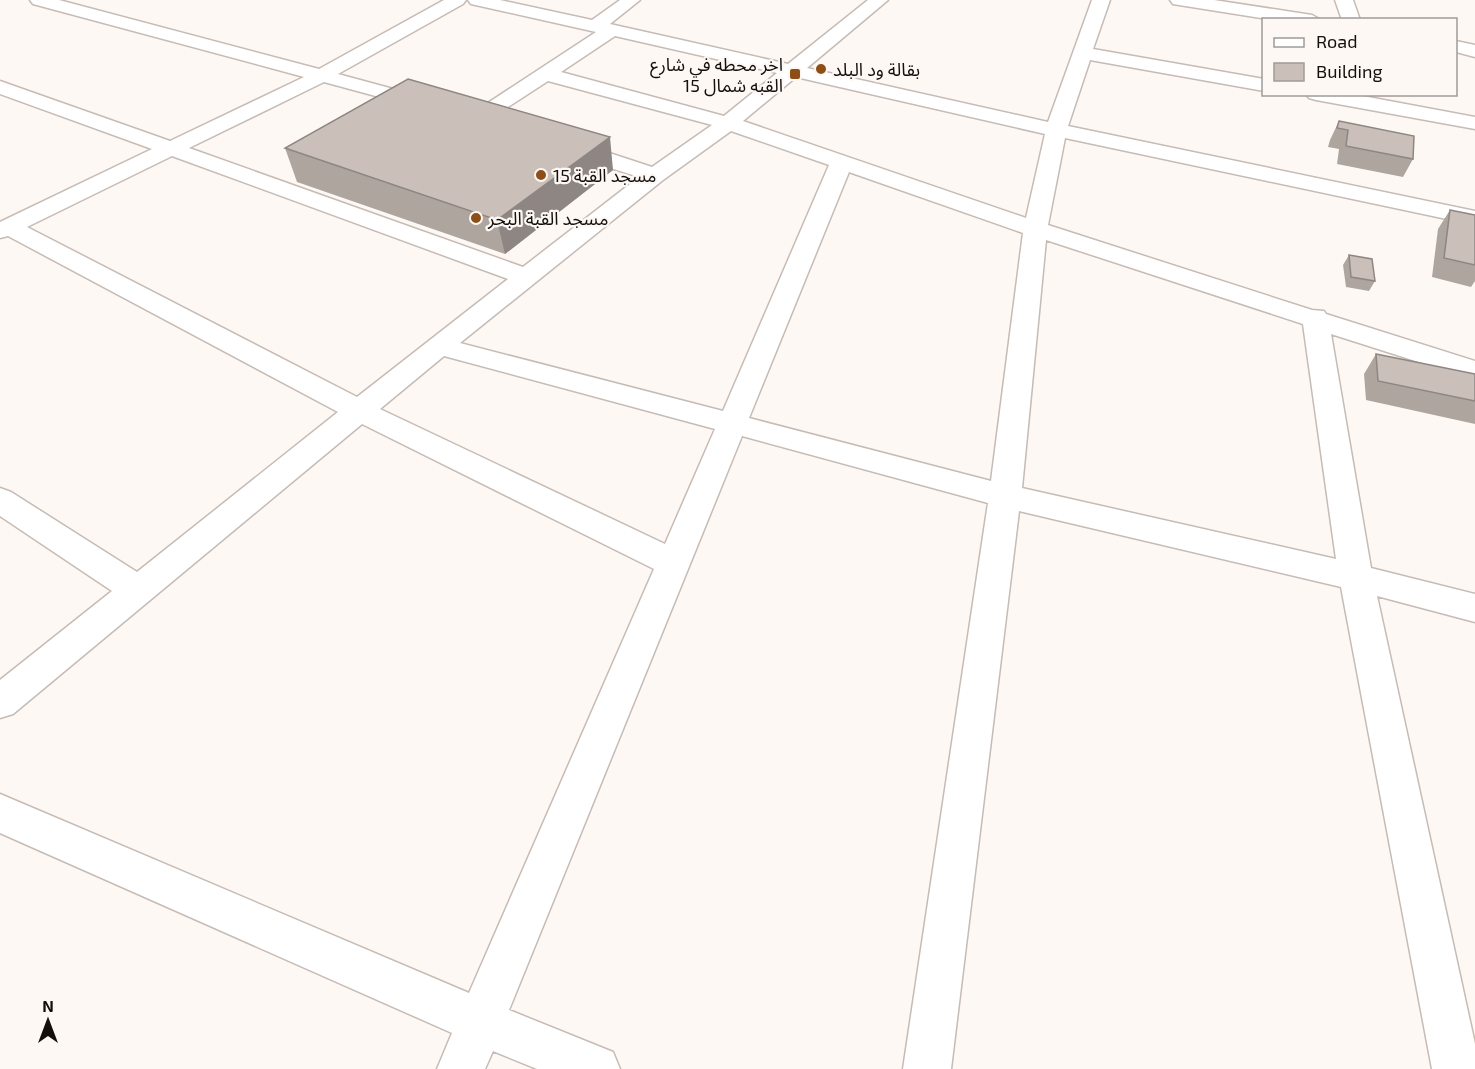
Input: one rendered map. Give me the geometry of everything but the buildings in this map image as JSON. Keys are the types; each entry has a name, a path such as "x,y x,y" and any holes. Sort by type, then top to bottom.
{"street":[{"path":"39,0 500,125"},
{"path":"4,229 321,76 457,0"},
{"path":"477,0 1056,130 1475,218"},
{"path":"478,118 546,74 604,28 631,0"},
{"path":"0,702 439,346 655,175 728,123 879,0"},
{"path":"927,1069 1005,496 1035,229 1056,130 1101,0"},
{"path":"1179,0 1299,18"},
{"path":"1344,0 1350,18"},
{"path":"1457,47 1475,51"},
{"path":"1084,53 1262,85"},
{"path":"546,74 728,123 841,164 1035,229 1315,317 1475,371"},
{"path":"0,87 172,147 526,277"},
{"path":"1327,96 1475,123"},
{"path":"555,143 655,175"},
{"path":"461,1069 841,164"},
{"path":"4,229 359,411 674,563"},
{"path":"1315,317 1356,577 1456,1069"},
{"path":"439,346 1005,496 1356,577 1475,608"},
{"path":"0,500 138,590"},
{"path":"0,813 481,1022 596,1069"}],"place":[{"name":"بقالة ود البلد","path":"821,69"},
{"name":"اخر محطه في شارع 15 القبه شمال","path":"795,74"},
{"name":"مسجد القبة 15","path":"541,175"},
{"name":"مسجد القبة البحر","path":"476,218"}]}
